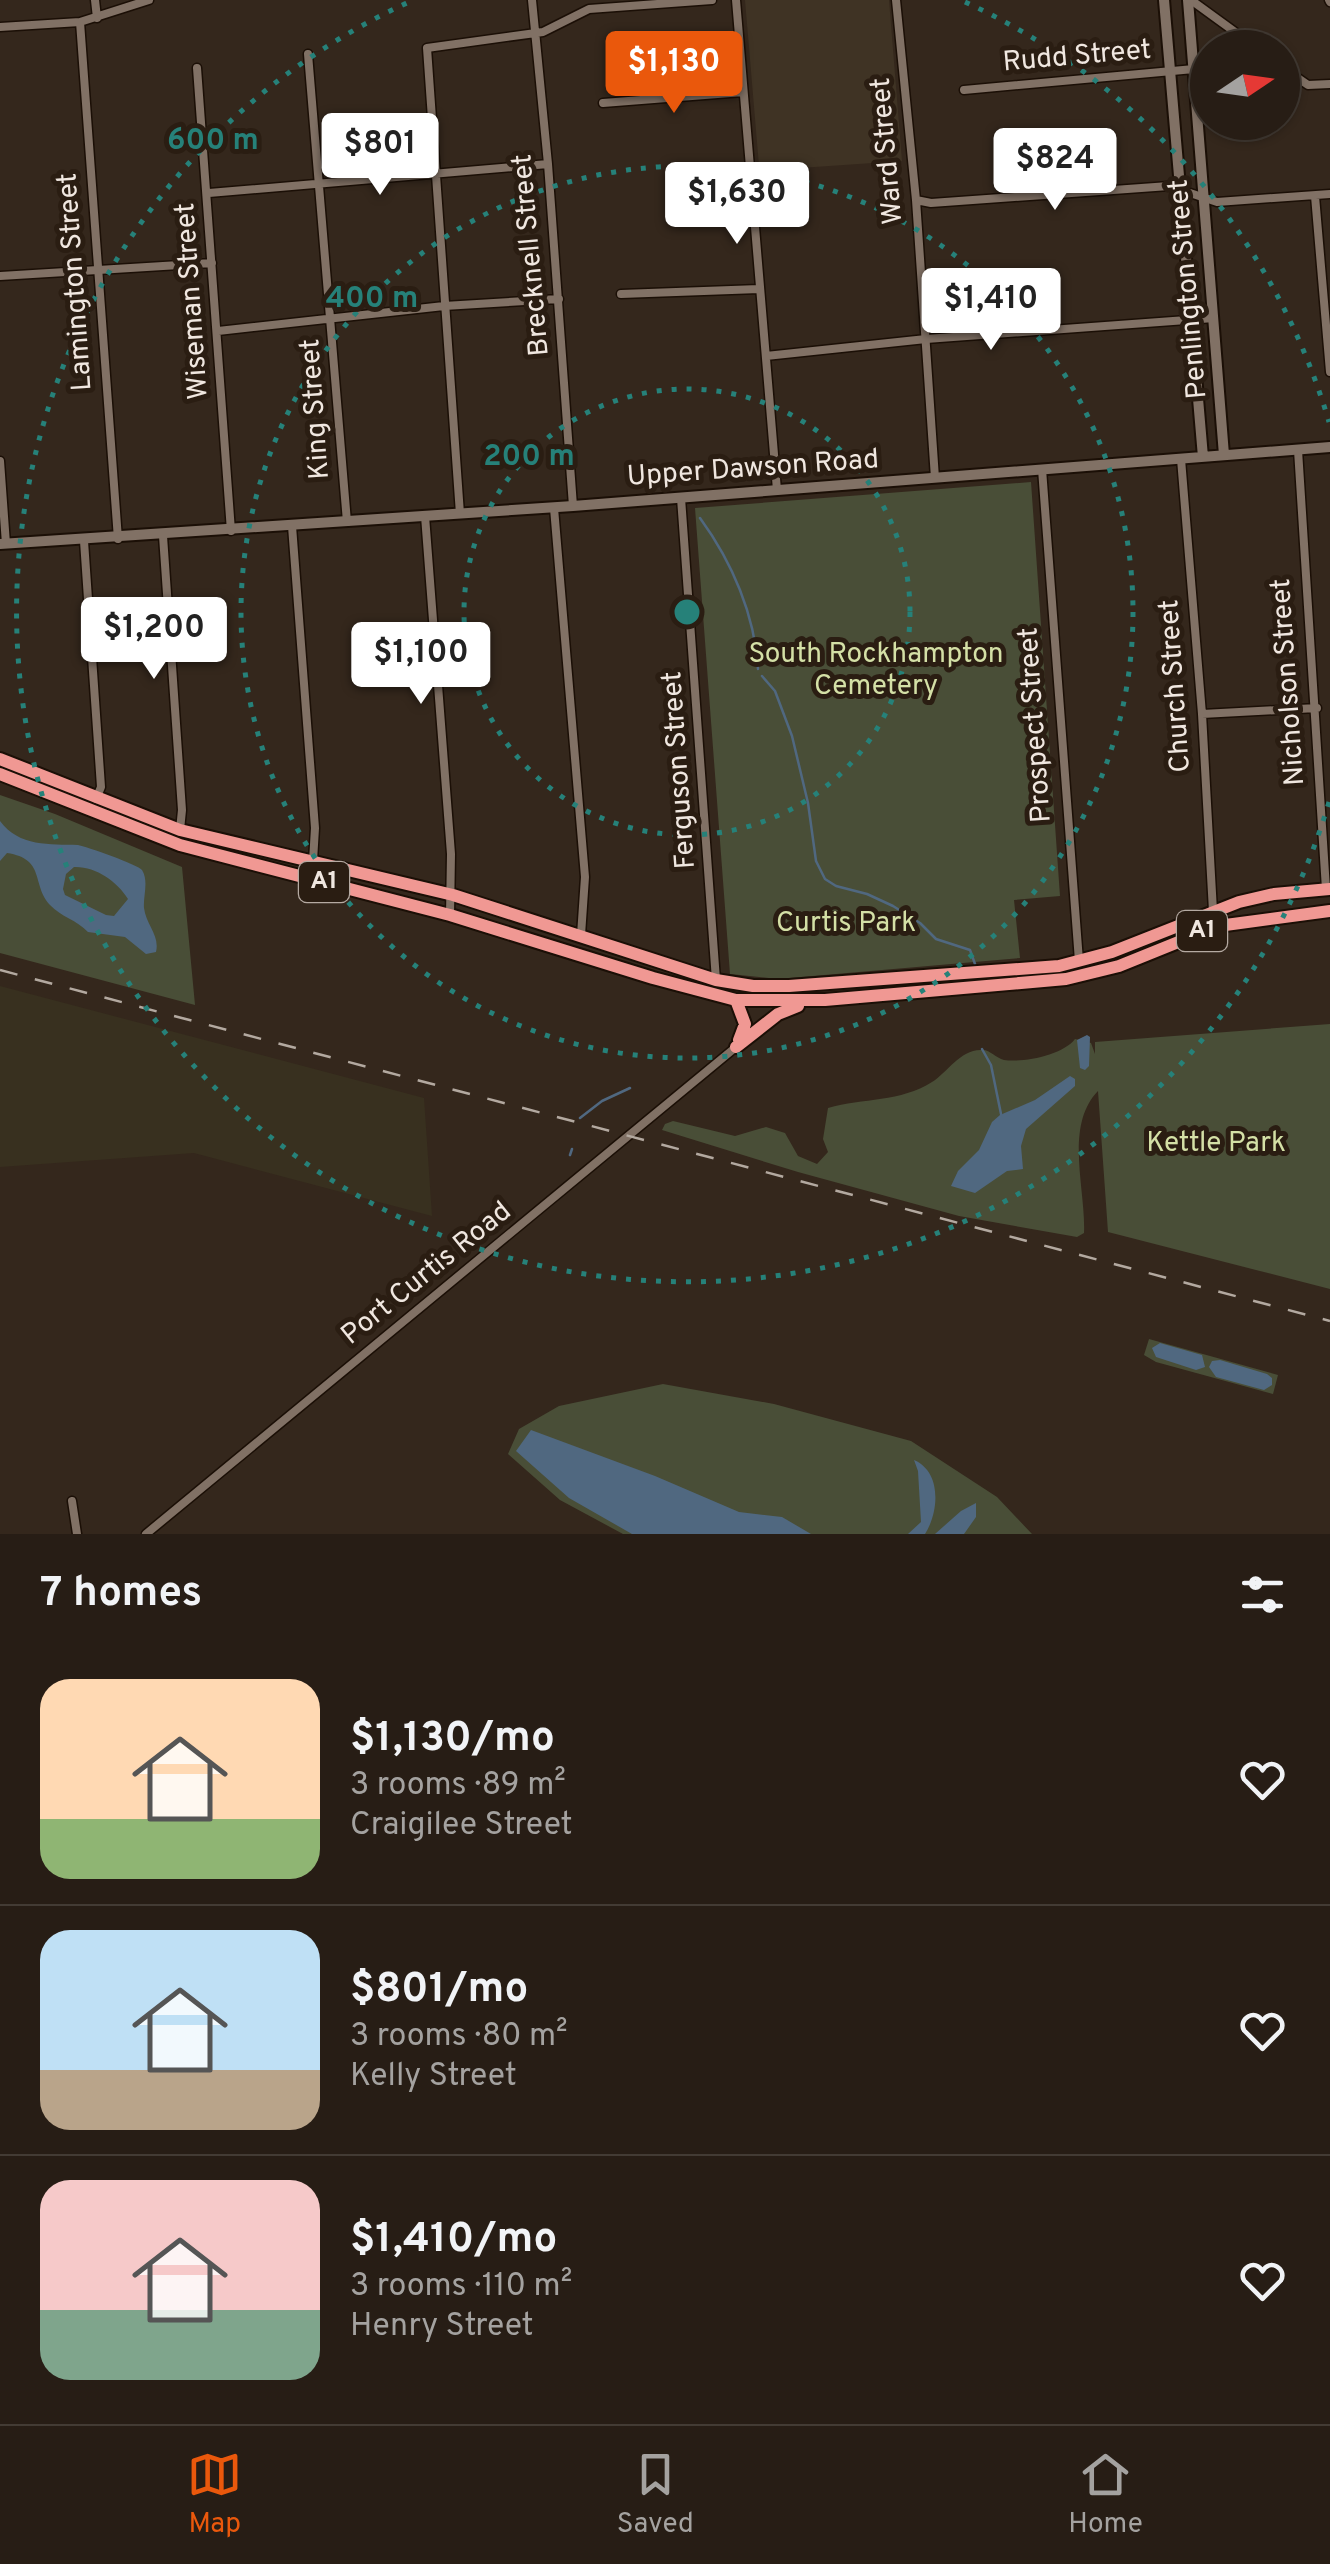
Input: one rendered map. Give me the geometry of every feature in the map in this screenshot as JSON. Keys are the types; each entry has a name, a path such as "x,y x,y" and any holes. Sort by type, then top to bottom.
{"highway":[{"name":"A1","path":"0,759 180,830 452,895 716,980 754,986 1038,968 1079,961 1130,945 1214,910 1263,896 1328,889"},
{"name":"A1","path":"0,774 180,845 450,914 736,1000 825,1000 1081,976 1118,966 1218,926 1329,911"},
{"name":"Nicholson Street","path":"1328,889 1329,911"},
{"name":"Prospect Street","path":"1079,961 1081,976"},
{"path":"736,1000 745,1024 736,1047"},
{"path":"736,1047 778,1014 825,1000"}],"street":[{"path":"96,0 97,18"},
{"path":"0,27 80,22 149,0"},
{"name":"Brecknell Street","path":"532,0 573,506"},
{"path":"460,514 427,48 534,34 557,27 588,9 712,0"},
{"path":"736,0 776,490"},
{"name":"Ward Street","path":"896,0 916,200 934,478"},
{"name":"Penlington Street","path":"1164,0 1203,457"},
{"path":"1189,0 1232,30"},
{"name":"Penlington Street","path":"1189,0 1191,30"},
{"name":"Lamington Street","path":"80,22 118,539"},
{"name":"King Street","path":"308,54 347,522"},
{"name":"Wiseman Street","path":"197,68 231,531"},
{"name":"Rudd Street","path":"964,90 1190,70"},
{"path":"1300,79 1308,84 1330,84"},
{"path":"603,103 743,92"},
{"name":"Penlington Street","path":"1200,140 1224,455"},
{"path":"209,193 548,164"},
{"path":"916,200 1180,187 1217,202 1330,194"},
{"path":"1315,196 1330,372"},
{"path":"0,276 212,264"},
{"path":"621,294 760,289"},
{"path":"218,331 444,306 559,299"},
{"path":"766,356 1214,318"},
{"name":"Upper Dawson Road","path":"3,544 554,508 1330,447"},
{"name":"Nicholson Street","path":"1298,450 1328,889"},
{"name":"Church Street","path":"1182,458 1214,910"},
{"path":"0,461 3,544"},
{"name":"Prospect Street","path":"1042,470 1079,961"},
{"name":"Ferguson Street","path":"682,498 716,980"},
{"path":"554,508 585,877 581,935"},
{"path":"425,516 452,895 450,914"},
{"path":"292,526 315,828 313,862"},
{"path":"163,536 182,810 180,830"},
{"path":"84,541 100,787 96,799"},
{"path":"1202,714 1317,708"},
{"name":"Port Curtis Road","path":"146,1534 736,1047"},
{"path":"484,1256 490,1265"},
{"path":"72,1501 77,1534"}],"shaded area":[{"path":"745,0 889,0 902,161 800,168 803,223 764,225"},
{"path":"0,986 424,1098 432,1216 194,1153 0,1167"}],"green space":[{"name":"South Rockhampton Cemetery","path":"1031,482 1060,896 1014,900 1020,958 778,979 730,974 695,508"},
{"path":"0,795 182,867 195,1005 0,953"},
{"name":"Kettle Park","path":"1330,1024 1330,1289 1108,1232 1098,1091 1088,1105 1079,1140 1084,1233 1077,1237 959,1216 662,1130 673,1121 735,1136 766,1127 785,1133 798,1156 817,1164 828,1152 823,1139 828,1108 920,1088 975,1050 986,1050 1004,1060 1021,1060 1042,1057 1075,1039 1091,1043 1095,1054 1095,1042"},
{"path":"1149,1339 1278,1375 1273,1394 1156,1362 1144,1355"},
{"path":"663,1384 774,1404 911,1441 997,1497 1032,1534 623,1534 560,1500 508,1454 519,1429 559,1406"}],"water":[{"path":"0,821 26,840 78,845 139,868 145,879 144,908 156,940 156,952 146,954 125,937 88,932 50,905 28,861 7,853 0,861","holes":["74,867 90,869 118,886 128,899 114,916 65,895 66,874"]},
{"path":"1087,1035 1089,1066 1085,1070 1080,1068 1077,1040"},
{"path":"1070,1076 1075,1079 1075,1086 1026,1129 1021,1146 1023,1169 1007,1171 975,1193 951,1186 958,1171 979,1150 992,1122"},
{"path":"1160,1343 1202,1355 1205,1367 1196,1370 1156,1357 1152,1348"},
{"path":"1212,1361 1267,1374 1272,1385 1264,1390 1216,1377 1209,1367"},
{"path":"531,1430 739,1512 782,1517 811,1534 632,1534 569,1498 516,1451"},
{"path":"914,1460 930,1474 935,1493 933,1515 925,1534 908,1534 921,1522"},
{"path":"976,1503 976,1517 964,1534 935,1534 961,1511"}],"waterway":[{"path":"700,518 740,590 752,629 758,669"},
{"path":"762,676 775,691 792,736 808,803 816,861 825,879 893,906 936,939 970,950 975,964"},
{"path":"982,1049 991,1065 1001,1114"},
{"path":"580,1118 602,1101 630,1088"},
{"path":"570,1155 572,1149"}],"railway":[{"path":"0,970 1330,1321"}],"park label":[{"name":"Curtis Park","path":"846,924"}]}
